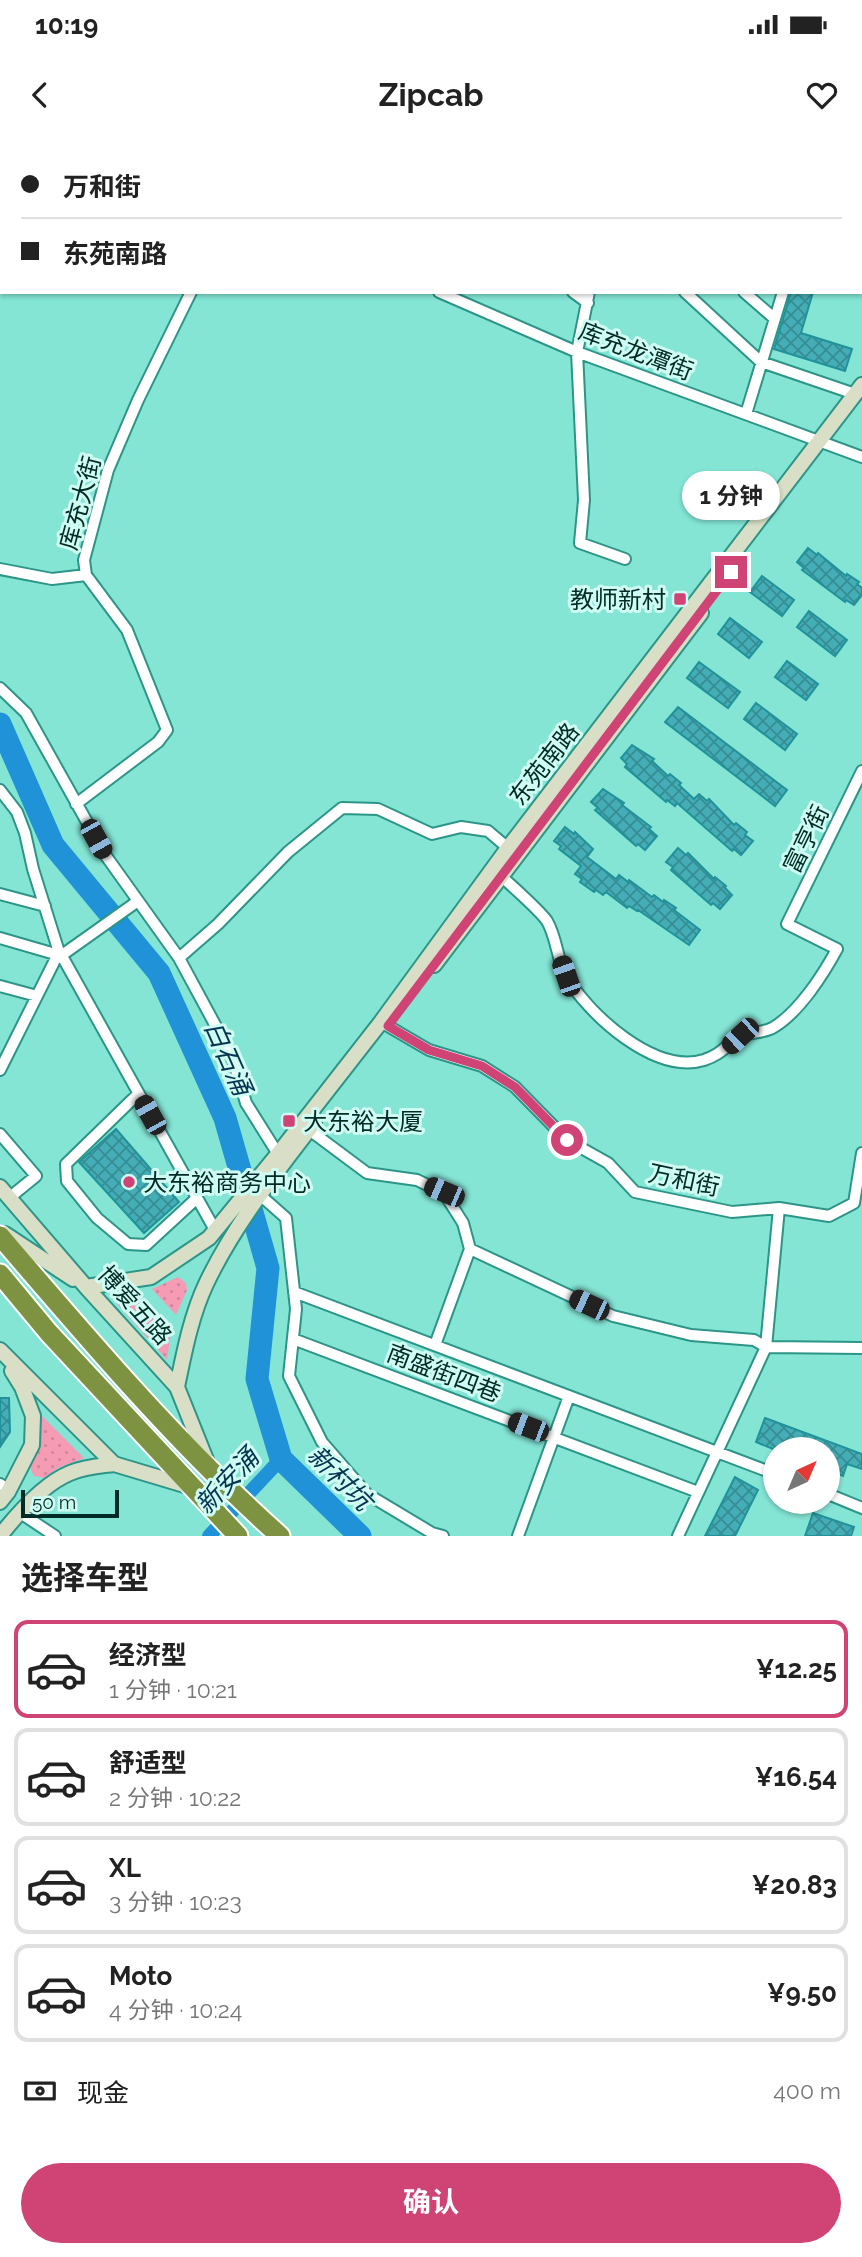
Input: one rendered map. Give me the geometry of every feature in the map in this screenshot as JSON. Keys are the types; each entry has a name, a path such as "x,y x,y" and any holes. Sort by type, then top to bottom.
{"highway":[{"name":"博爱五路","path":"0,1234 104,1357 211,1471 280,1536"},
{"path":"0,1274 48,1333 235,1533"}],"street":[{"name":"库充大街","path":"76,804 158,742 167,730 127,630 86,575 83,560 108,470 138,400 190,294"},
{"name":"库充龙潭街","path":"444,294 577,352 820,441"},
{"path":"687,294 761,362 860,393"},
{"path":"746,294 775,319"},
{"path":"746,414 782,294"},
{"path":"588,298 577,352 584,500 580,542 625,559"},
{"name":"东苑南路","path":"497,873 508,848 820,441 860,393"},
{"name":"东苑南路","path":"264,1184 860,393"},
{"path":"820,441 862,457"},
{"path":"0,569 52,579 86,575"},
{"path":"0,688 26,713 106,856 179,958 232,1056 246,1103 278,1154"},
{"name":"富亨街","path":"497,873 547,921 566,976 590,1008 636,1047 678,1063 702,1061 724,1051 740,1036 772,1029 788,1016 824,973 837,949 787,924 862,771"},
{"path":"0,790 17,813 26,833 45,906 62,956 197,1198 219,1225"},
{"path":"179,958 218,924 288,852 342,808 378,809 432,834 461,827 488,831 508,848"},
{"path":"0,894 45,906"},
{"path":"0,1070 55,960 138,901"},
{"path":"0,938 62,956"},
{"path":"0,986 37,996"},
{"name":"万和街","path":"385,1024 429,1050 482,1066 515,1087 567,1140 608,1163 635,1192 732,1212 779,1208 829,1216 853,1203 862,1153"},
{"path":"0,1042 12,1046"},
{"path":"138,1094 66,1164 67,1181 97,1218 128,1244 146,1245 197,1198"},
{"path":"305,1127 367,1173 416,1180 444,1192 463,1223 470,1249 435,1345"},
{"name":"东苑南路","path":"264,1184 278,1154 305,1127"},
{"path":"0,1134 36,1176 5,1192"},
{"path":"0,1234 86,1287 151,1277 209,1238 219,1225 264,1184"},
{"path":"177,1387 188,1334 205,1286 231,1236 264,1184"},
{"path":"264,1184 286,1218 296,1309 289,1376 322,1442 367,1493 432,1533 443,1536"},
{"name":"博爱五路","path":"5,1192 177,1387 211,1471"},
{"path":"678,1536 766,1347 779,1208"},
{"path":"470,1249 612,1316 691,1335 754,1340 766,1347 862,1348"},
{"path":"294,1292 763,1469"},
{"name":"南盛街四巷","path":"293,1339 698,1492"},
{"path":"0,1351 114,1464"},
{"path":"0,1351 22,1387 33,1416 32,1445 3,1492"},
{"path":"518,1536 569,1396"},
{"path":"0,1536 19,1512 54,1482 69,1473 91,1467 114,1464 191,1487"},
{"path":"840,1499 862,1508"},
{"path":"19,1512 55,1536"}],"shaded area":[{"path":"178,1277 186,1283 187,1290 176,1315 152,1289"},
{"path":"135,1294 172,1325 167,1360 111,1297"},
{"path":"42,1416 84,1458 58,1468 44,1478 34,1476 30,1467"}],"building":[{"path":"790,294 812,294 801,333 852,349 845,371 774,349"},
{"path":"808,548 846,576 847,574 859,582 857,584 862,588 862,595 854,605 846,600 845,602 802,570 804,568 797,562"},
{"path":"762,576 794,600 782,616 750,592"},
{"path":"809,611 847,640 835,656 797,627"},
{"path":"730,618 762,642 749,658 718,634"},
{"path":"787,661 818,684 806,700 775,677"},
{"path":"699,662 740,692 728,708 687,678"},
{"path":"756,703 797,734 785,750 744,719"},
{"path":"678,707 787,790 775,806 665,722"},
{"path":"632,745 654,759 652,761 668,776 670,774 681,783 679,785 694,799 699,794 707,801 709,799 734,825 736,823 747,832 745,835 753,841 741,855 734,849 732,851 677,803 675,806 667,800 666,802 625,767 627,764 621,758"},
{"path":"603,789 651,827 649,829 657,836 645,850 638,844 636,846 595,810 598,808 591,802"},
{"path":"565,827 574,834 575,832 593,849 587,857 616,879 619,875 652,897 654,895 663,902 664,900 700,930 689,945 638,910 629,906 627,908 606,892 603,895 596,890 594,892 580,882 582,879 575,874 581,866 559,849 561,846 554,841"},
{"path":"678,848 686,855 688,853 714,879 715,877 726,886 732,895 720,909 713,903 711,905 671,870 673,867 666,862"},
{"name":"大东裕商务中心","path":"116,1129 179,1202 144,1233 79,1162"},
{"path":"0,1398 9,1398 10,1432 0,1447"},
{"path":"765,1418 816,1437 763,1437 763,1445 756,1442"},
{"path":"840,1446 862,1454 862,1469 847,1464 843,1476 840,1475"},
{"path":"735,1477 758,1490 735,1536 705,1536"},
{"path":"813,1514 854,1527 851,1536 805,1536"}],"waterway":[{"name":"白石涌","path":"0,724 53,845 159,973 225,1118 268,1268 257,1379 281,1459 360,1536"},
{"name":"新安涌","path":"209,1536 281,1459"}],"place":[{"name":"教师新村","path":"680,599"},
{"name":"大东裕大厦","path":"289,1121"},
{"name":"大东裕商务中心","path":"129,1182"}],"route":[{"path":"567,1140 515,1087 482,1066 429,1050 388,1026 731,572"}],"water label":[{"name":"新村坑","path":"340,1478"}]}
